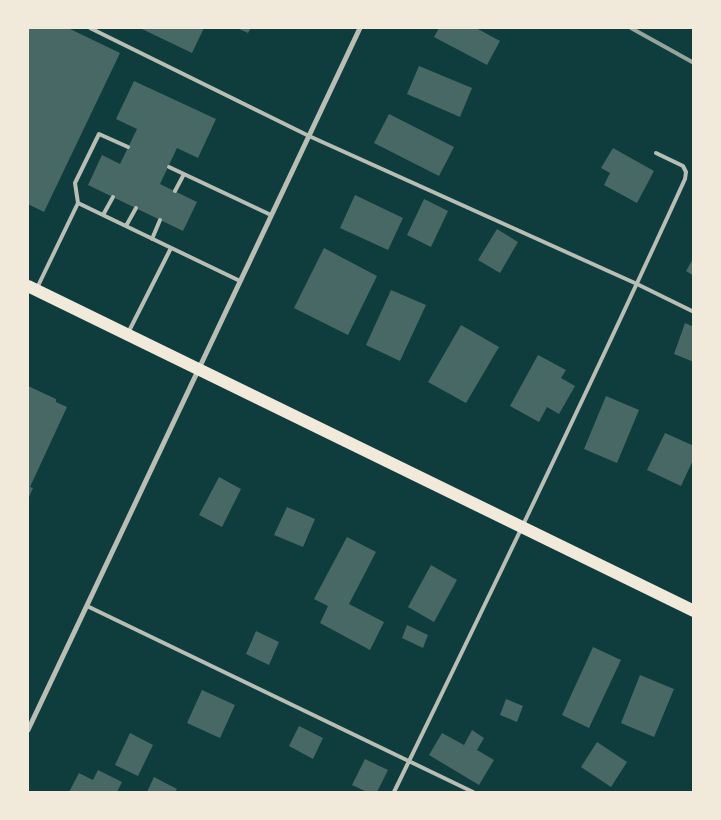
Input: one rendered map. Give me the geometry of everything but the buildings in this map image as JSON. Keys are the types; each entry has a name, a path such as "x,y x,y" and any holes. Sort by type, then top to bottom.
{"main road":[{"path":"32,288 694,611"}],"street":[{"path":"28,730 360,28"}],"lane":[{"path":"90,28 309,136 637,284 694,312"},
{"path":"32,288 78,203 75,183 99,134 128,147"},
{"path":"394,792 637,284 685,176 685,168 683,166 656,153"},
{"path":"169,167 271,215"},
{"path":"175,191 184,174"},
{"path":"103,215 113,197"},
{"path":"78,203 240,281"},
{"path":"126,226 136,208"},
{"path":"152,239 160,220"},
{"path":"128,334 171,248"},
{"path":"87,606 473,792"}],"railway":[{"path":"631,28 694,63"}]}
